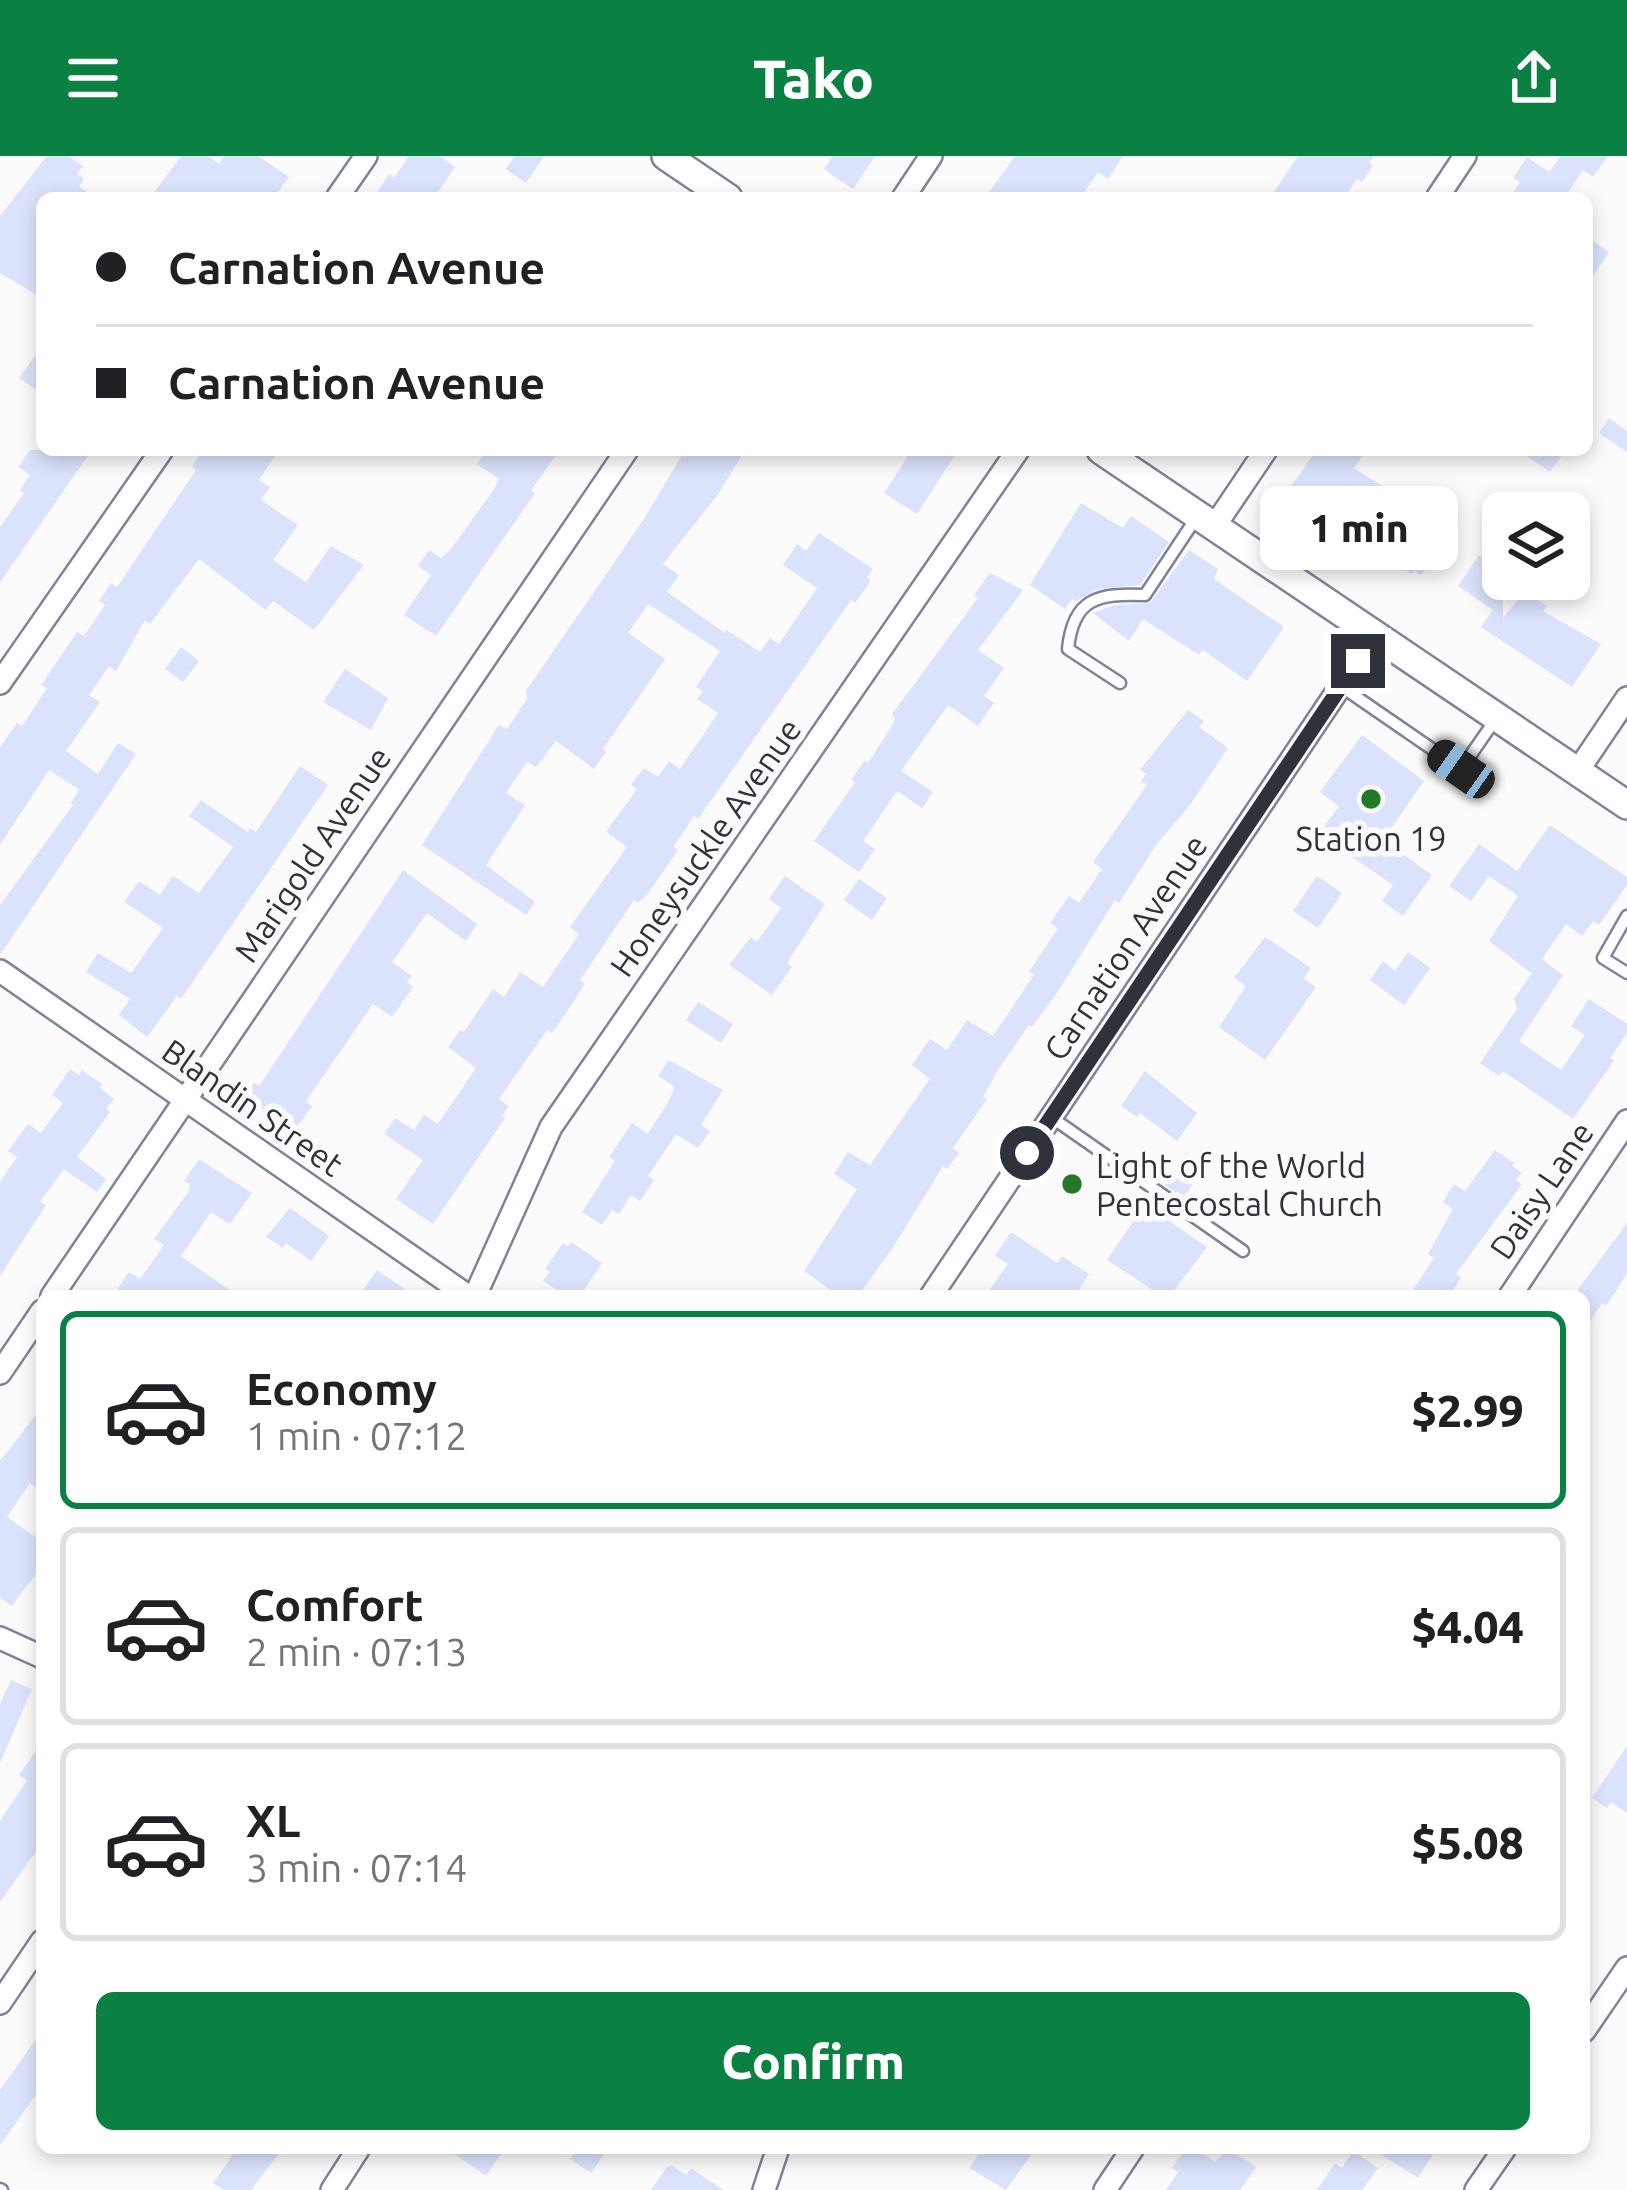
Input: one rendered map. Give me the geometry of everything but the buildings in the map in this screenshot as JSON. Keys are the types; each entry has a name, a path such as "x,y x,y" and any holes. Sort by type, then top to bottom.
{"main road":[{"path":"666,156 719,192"},
{"path":"1110,456 1627,806"}],"street":[{"path":"341,192 366,156"},
{"path":"907,192 932,156"},
{"path":"1440,192 1465,156"},
{"path":"0,683 158,456"},
{"name":"Marigold Avenue","path":"56,1290 623,456"},
{"name":"Honeysuckle Avenue","path":"474,1290 550,1127 1014,456"},
{"path":"1206,521 1261,456"},
{"name":"Carnation Avenue","path":"935,1290 1375,635"},
{"path":"1577,772 1627,698"},
{"name":"Blandin Street","path":"0,971 462,1290"},
{"name":"Daisy Lane","path":"1514,1290 1627,1121"},
{"path":"0,1373 36,1320"},
{"path":"0,1639 36,1654"},
{"path":"0,2003 36,1950"},
{"path":"1590,2022 1627,1968"},
{"path":"332,2190 355,2154"},
{"path":"764,2190 776,2154"},
{"path":"1106,2190 1129,2154"},
{"path":"1476,2190 1500,2154"}],"lane":[{"path":"1120,683 1068,650 1071,622 1089,601 1116,593 1145,595 1206,521"},
{"path":"1340,686 1461,769 1497,717"},
{"path":"1627,916 1603,958 1627,973"},
{"path":"1051,1117 1243,1250"}],"place":[{"name":"Station 19","path":"1371,799"},
{"name":"Light of the World Pentecostal Church","path":"1072,1184"}],"route":[{"path":"1027,1153 1358,661"}]}
